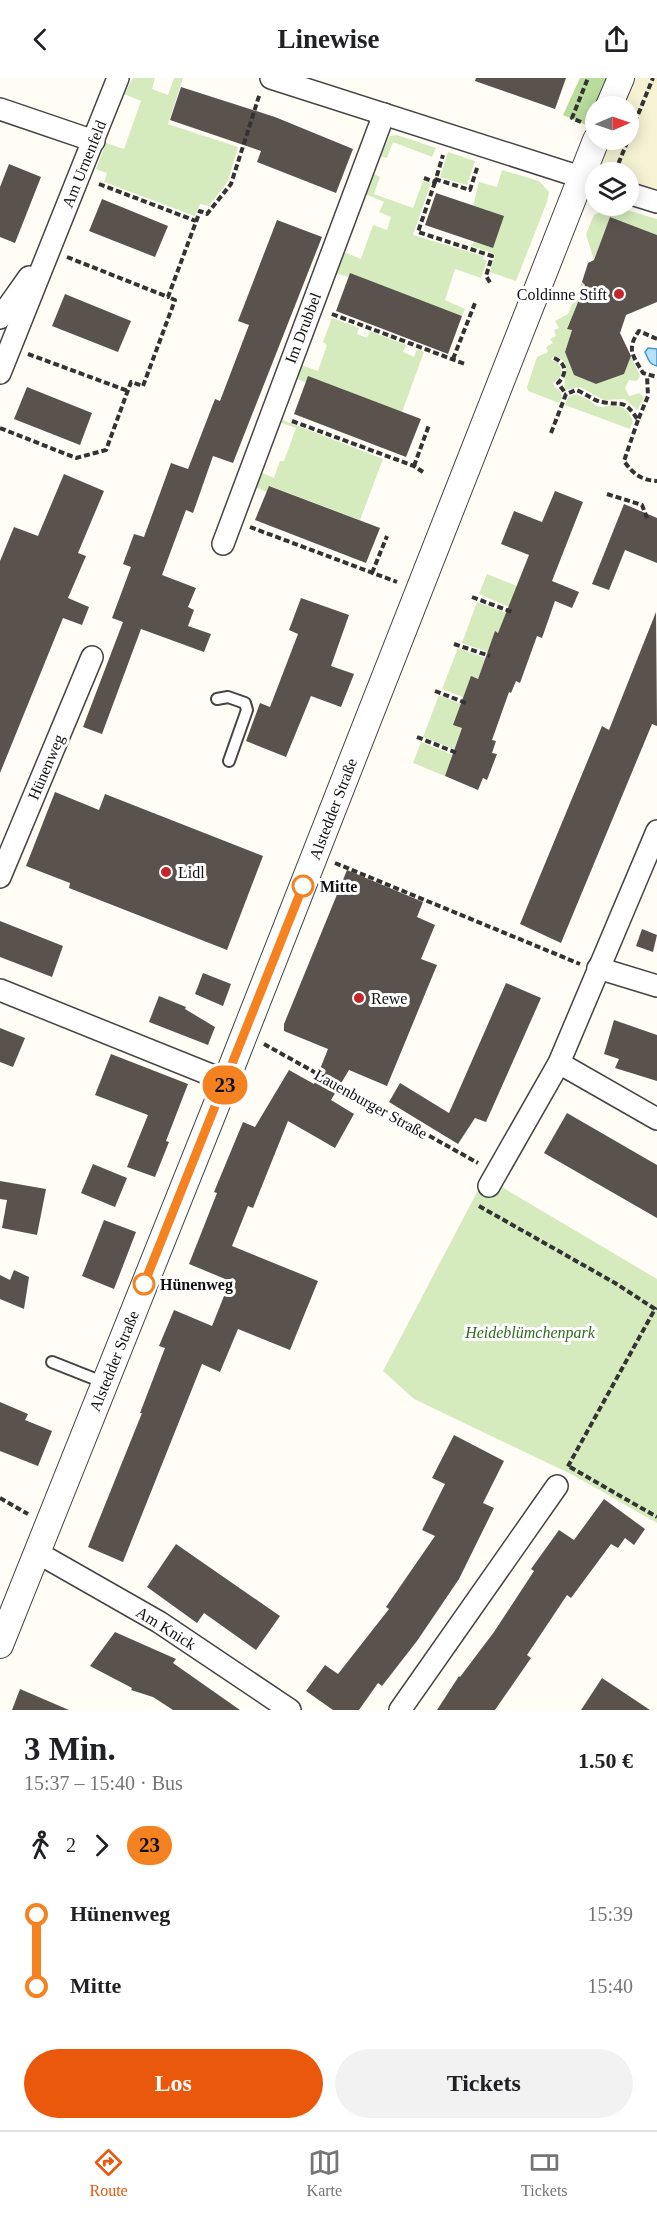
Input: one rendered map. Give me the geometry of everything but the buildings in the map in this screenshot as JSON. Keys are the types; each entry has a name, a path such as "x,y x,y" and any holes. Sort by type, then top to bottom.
{"street":[{"name":"Am Urnenfeld","path":"0,373 118,78"},
{"path":"613,96 621,78"},
{"path":"266,83 384,114 585,179"},
{"path":"0,109 94,141"},
{"name":"Im Drubbel","path":"223,543 384,114"},
{"name":"Alstedder Straße","path":"0,1645 5,1618 38,1553 316,855 418,590 585,187"},
{"path":"639,196 657,202"},
{"name":"Am Urnenfeld","path":"0,318 49,249"},
{"name":"Hünenweg","path":"0,877 92,657"},
{"path":"493,1180 559,1063 598,968 654,845"},
{"path":"598,968 657,986"},
{"path":"0,990 226,1081"},
{"path":"559,1063 657,1119"},
{"path":"400,1710 557,1486"},
{"name":"Am Knick","path":"38,1553 159,1622 290,1710"}],"lane":[{"path":"217,699 228,697 245,703 247,710 229,760"},
{"path":"52,1362 105,1384"}],"path":[{"path":"585,127 572,118 588,78"},
{"path":"639,112 653,78"},
{"path":"168,297 200,211 207,214 231,184 266,83"},
{"path":"449,134 418,232 492,256 486,276 491,284"},
{"path":"424,178 470,190 485,146"},
{"path":"79,176 196,221"},
{"path":"0,428 76,458 106,450 131,382 143,386 175,300 49,249"},
{"path":"453,359 475,303"},
{"path":"312,306 465,364"},
{"path":"657,339 639,331 631,341 632,353 643,373 657,377"},
{"path":"10,347 128,391"},
{"path":"554,358 561,361 564,367 565,374 558,383 566,394"},
{"path":"647,376 648,396 624,461 637,477 657,481"},
{"path":"551,433 566,394 576,390 601,402 619,402 631,409 638,420"},
{"path":"271,414 414,466 423,472"},
{"path":"414,466 429,425"},
{"path":"607,494 642,505 647,518"},
{"path":"232,520 418,590"},
{"path":"372,573 387,536"},
{"path":"472,597 512,612"},
{"path":"454,644 490,657"},
{"path":"435,691 466,703"},
{"path":"417,738 458,753"},
{"path":"316,855 579,964 598,968"},
{"name":"Lauenburger Straße","path":"245,1033 493,1180"},
{"path":"493,1180 478,1207 615,1283 656,1309 557,1486"},
{"path":"569,1466 657,1517"},
{"path":"0,1498 49,1525"}],"shaded area":[{"path":"621,78 657,78 657,202 639,196 639,162 596,162 596,150 639,150 639,96 613,96"}],"green space":[{"path":"133,78 155,78 152,89 168,95 174,78 183,78 168,124 238,147 228,181 209,206 200,204 195,216 104,182 107,173 96,169 106,143 124,149 141,101 124,94"},
{"path":"580,78 621,78 613,96 585,96 585,125 563,115"},
{"path":"397,135 436,148 432,157 393,142 387,158 380,156 390,136"},
{"path":"448,152 475,161 467,185 440,177"},
{"path":"502,170 539,181 549,192 516,281 490,272 495,254 471,246 474,242 493,248 473,206 479,182 497,187"},
{"path":"373,173 380,177 374,194 413,208 423,181 431,183 413,235 483,256 483,259 487,261 481,278 455,269 445,300 465,309 462,316 350,274 348,277 336,273 344,252 361,259 373,225 387,230 391,217 379,212 384,202 365,194"},
{"path":"639,214 657,219 657,235 610,217 594,260 586,234 594,216 639,216"},
{"path":"582,282 585,285 567,328 572,330 565,352 574,375 596,384 624,374 631,356 640,376 637,381 629,380 625,388 629,396 640,393 644,398 637,410 625,399 604,400 580,387 565,390 566,365 560,358 553,356 551,360 558,362 562,372 553,383 561,392 562,398 559,403 528,391 527,387 537,357 548,352 546,347 553,343 550,339 556,336 554,330 559,328 555,321 568,314"},
{"path":"332,318 359,328 357,334 367,338 370,331 406,345 403,352 414,357 417,349 424,352 402,412 296,379 301,365 318,371 327,345 323,342"},
{"path":"576,394 598,407 619,406 623,408 633,421 630,429 565,405 568,397"},
{"path":"280,419 383,459 360,520 270,486 267,492 253,486 260,472 274,478 280,461 284,461 296,428 279,422"},
{"path":"487,574 517,586 509,607 479,594"},
{"path":"477,602 507,613 500,633 495,632 488,652 462,643"},
{"path":"458,648 485,658 478,679 471,677 463,697 442,689"},
{"path":"439,695 461,704 454,725 462,728 454,749 423,737"},
{"path":"421,742 453,755 445,776 413,763"},
{"name":"Heideblümchenpark","path":"485,1177 657,1279 657,1523 573,1475 414,1399 383,1371"}],"water":[{"path":"648,348 657,349 657,366 648,359 645,352"}],"bus line":[{"name":"23","path":"144,1284 303,886"}],"place":[{"name":"Coldinne Stift","path":"619,294"},
{"name":"Lidl","path":"166,872"},
{"name":"Mitte","path":"303,886"},
{"name":"Rewe","path":"359,998"},
{"name":"Hünenweg","path":"144,1284"}]}
